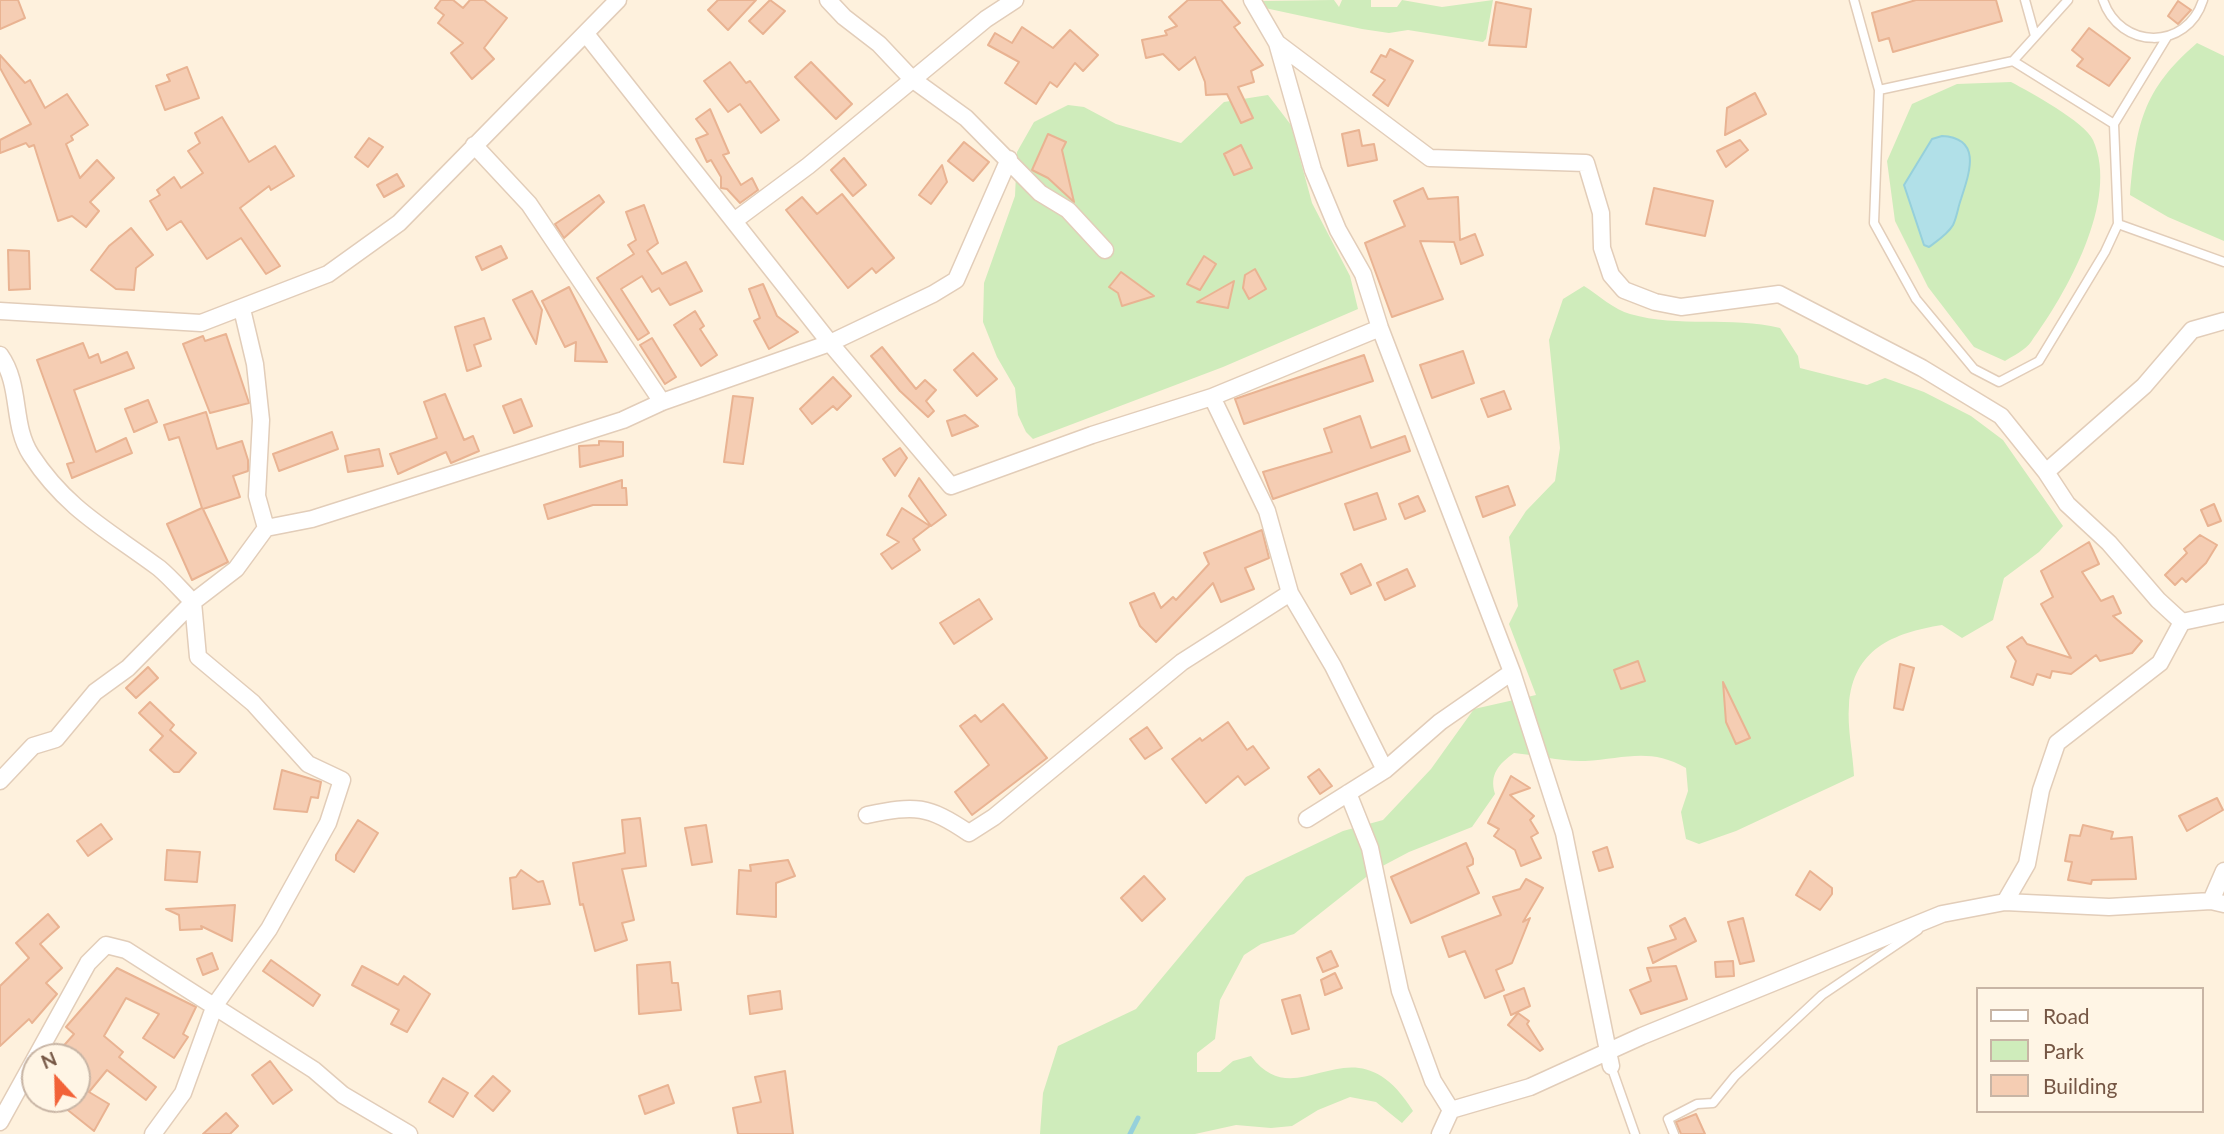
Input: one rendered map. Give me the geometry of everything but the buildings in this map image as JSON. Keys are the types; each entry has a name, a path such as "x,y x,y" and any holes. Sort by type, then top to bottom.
{"street":[{"path":"0,311 201,323 328,274 398,223 618,0"},
{"path":"828,0 844,17 879,44 912,79 965,118 1009,159 1040,193 1068,210 1105,250"},
{"path":"734,221 808,166 912,79 1015,0"},
{"path":"1252,0 1277,43 1314,170 1338,230 1363,274 1380,328 1512,672 1564,833 1609,1059"},
{"path":"586,34 830,343 951,486 1092,435 1212,397 1380,328"},
{"path":"1277,43 1430,158 1586,163 1601,213 1602,248 1611,275 1624,290 1655,302 1681,307 1779,294 1922,368 2001,416 2046,472 2067,504 2182,622"},
{"path":"474,145 528,204 662,402"},
{"path":"0,781 33,746 56,739 95,692 128,668 194,602 236,569 266,528 312,519 508,459 623,420 662,402 830,343 933,294 956,279 1009,159"},
{"path":"242,309 255,364 261,420 257,496 266,528"},
{"path":"2046,472 2144,386 2192,330 2224,321"},
{"path":"0,355 8,366 16,398 19,434 66,501 161,569 194,602 198,657 253,703 308,764 342,780 328,823 269,929 215,1006 183,1093 153,1134"},
{"path":"1212,397 1267,511 1290,593 1333,666 1385,770"},
{"path":"867,815 901,808 938,812 969,833 994,817 1182,662 1290,593"},
{"path":"2005,902 2027,864 2040,790 2057,743 2160,663 2182,622 2224,613"},
{"path":"1307,819 1385,770 1440,722 1512,672"},
{"path":"1348,793 1370,848 1401,991 1433,1081 1451,1110"},
{"path":"1440,1134 1451,1110 1530,1087 1609,1059 1942,914 2005,902 2109,907 2217,902 2224,870"},
{"path":"0,1122 88,962 106,945 126,950 314,1070 344,1095 409,1134"}],"lane":[{"path":"1854,0 1879,90 1874,223 1916,299 1974,369 1999,382 2039,361 2105,252 2118,224 2114,124 2167,37"},
{"path":"2025,0 2035,36"},
{"path":"1879,90 2013,61 2068,0"},
{"path":"2103,0 2108,12 2123,29 2144,38 2167,37 2187,26 2203,0"},
{"path":"2013,61 2114,124"},
{"path":"2118,224 2224,262"},
{"path":"1674,1134 1668,1119 1697,1104 1713,1103 1735,1076 1822,995 1942,914"},
{"path":"1609,1059 1635,1134"}],"green space":[{"path":"1334,0 1339,7 1342,0 1371,0 1371,7 1397,7 1402,0 1442,7 1493,0 1486,39 1483,42 1408,30 1389,33 1362,29 1265,8 1262,1"},
{"path":"2197,43 2224,56 2224,241 2168,217 2130,195 2135,149 2145,111 2164,77"},
{"path":"2011,82 2056,108 2088,133 2093,140 2100,164 2100,190 2085,246 2059,299 2028,345 2005,361 1974,347 1928,287 1895,221 1887,161 1912,104 1957,84"},
{"path":"1268,95 1291,125 1312,203 1350,276 1358,309 1223,367 1033,439 1026,432 1018,415 1015,388 997,357 983,322 984,283 1015,196 1017,152 1034,122 1068,105 1084,107 1116,124 1181,143 1224,102"},
{"path":"1584,286 1630,314 1667,320 1743,323 1780,328 1798,356 1800,368 1867,385 1885,378 1924,392 1971,416 2003,440 2063,526 2039,552 2004,578 1993,620 1962,638 1942,625 1924,628 1892,639 1867,657 1852,686 1849,705 1854,776 1736,831 1699,844 1686,839 1681,812 1688,791 1686,768 1648,756 1576,761 1514,753 1494,775 1495,794 1472,827 1409,852 1375,870 1294,934 1261,944 1244,955 1220,1000 1215,1039 1197,1053 1197,1072 1220,1072 1233,1061 1251,1056 1269,1073 1288,1078 1348,1068 1369,1070 1390,1083 1413,1111 1402,1123 1376,1102 1350,1097 1318,1110 1292,1126 1271,1128 1236,1125 1195,1134 1040,1134 1043,1093 1058,1046 1136,1009 1246,877 1343,831 1383,820 1431,769 1474,709 1536,695 1509,624 1518,606 1509,537 1526,511 1555,481 1560,448 1549,340 1563,299"}],"water":[{"path":"1942,136 1955,138 1963,143 1968,150 1969,169 1953,225 1929,247 1924,245 1904,185 1932,139"}],"waterway":[{"path":"1130,1134 1138,1118"}]}
